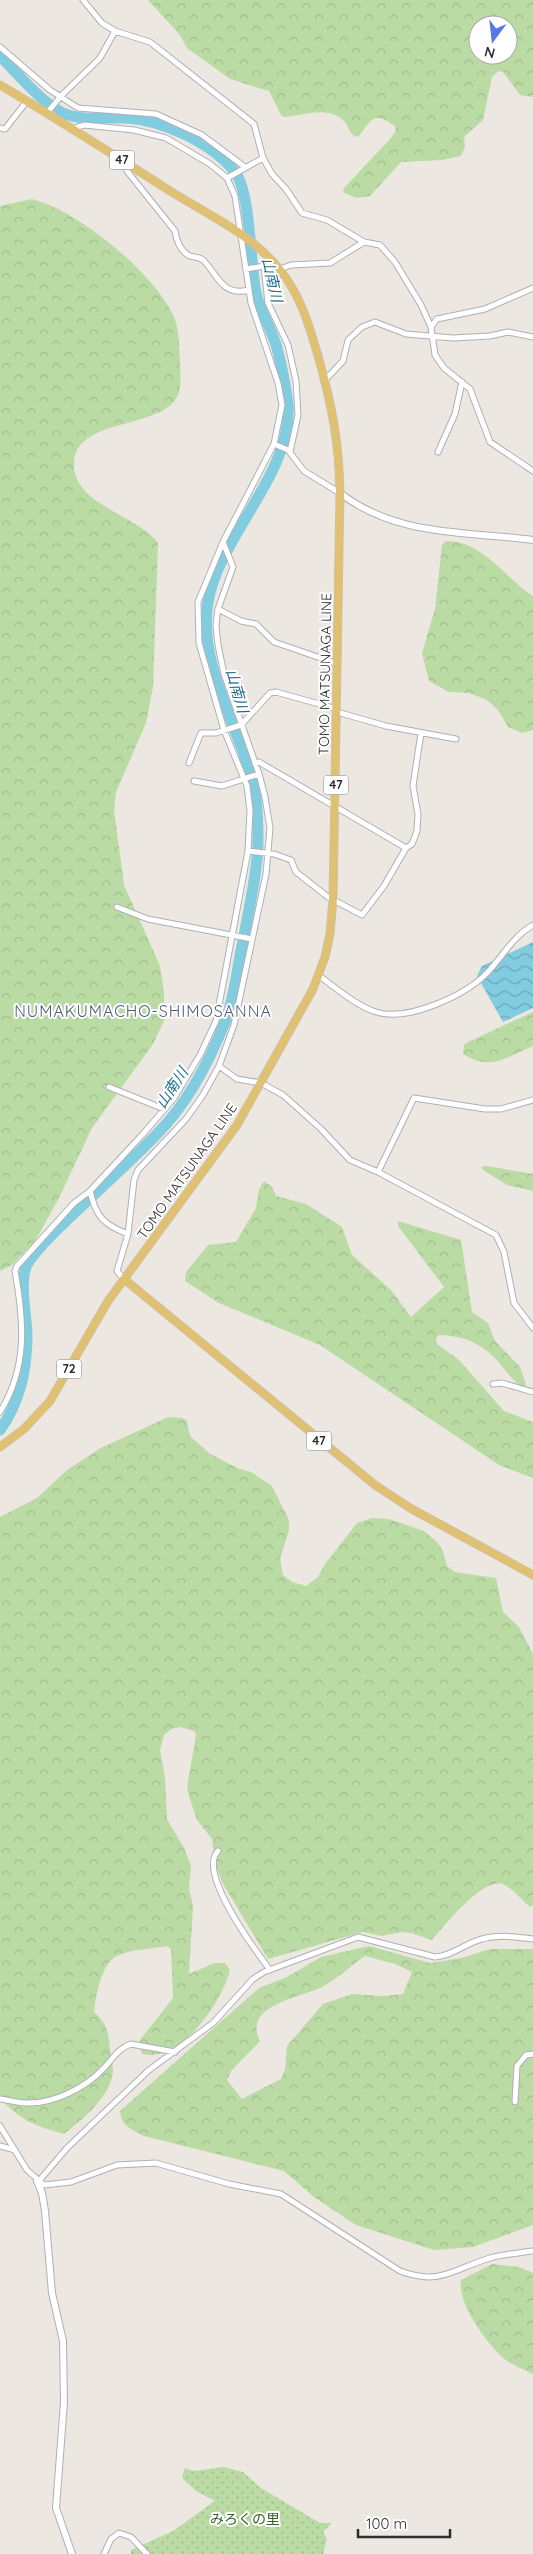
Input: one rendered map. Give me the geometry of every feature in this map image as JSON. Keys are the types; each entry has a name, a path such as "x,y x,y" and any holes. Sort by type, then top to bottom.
{"main road":[{"name":"TOMO MATSUNAGA LINE","path":"0,85 49,111 72,129 241,235 280,269 296,293 306,314 325,380 340,451 338,664 333,899 330,934 318,975 261,1084 237,1125 124,1279"},
{"name":"72","path":"0,1448 24,1429 50,1401 124,1279"},
{"name":"47","path":"124,1279 375,1485 410,1508 533,1574"}],"street":[{"path":"83,0 102,23 115,31 150,42 254,124 263,158 272,174 286,189 302,212 327,220 364,242 380,245 395,262 421,305 431,327 435,355 444,368 470,389 490,442 533,470"},
{"path":"49,111 100,58 115,31"},
{"path":"0,47 60,98 78,108 146,112 173,120 202,135 244,168"},
{"path":"0,128 5,129 27,101"},
{"path":"0,1412 18,1374 22,1312 15,1270 17,1266 74,1203 90,1192 174,1098 200,1055 216,1021 224,989 249,851 250,811 246,778 226,729 199,643 198,602 223,544 276,444 282,405 278,383 249,290 234,196 228,177 185,148 166,138 147,132 84,125 72,129"},
{"path":"228,177 263,158"},
{"path":"127,164 127,171 169,223 174,231 176,240 188,255 202,259 219,283 244,291 249,290"},
{"path":"280,269 291,265 330,263 364,242"},
{"path":"247,269 264,266 268,303 288,345 296,381 298,415 289,451"},
{"path":"431,327 438,318 485,309 533,288"},
{"path":"325,380 343,361 348,340 362,327 375,322 382,323 397,332 453,338 490,336 508,332 533,337"},
{"path":"438,452 455,414 462,382"},
{"path":"276,444 289,451 304,471 351,502 385,518 407,526 441,532 533,540"},
{"path":"124,1279 117,1271 128,1234 134,1180 138,1170 186,1119 203,1095 219,1066 234,1025 267,853 270,828 255,764 238,725 224,674 216,624 218,609 233,567 232,560 223,544"},
{"path":"218,609 241,621 256,624 274,642 338,664"},
{"path":"189,764 201,733 216,733 238,725 270,693 276,692 316,701 386,726 456,739"},
{"path":"249,851 267,853 291,860 296,872 333,899 362,915 384,886 406,848 412,844 417,831 418,814 414,786 421,733"},
{"path":"255,764 259,762 406,848"},
{"path":"194,780 222,786 257,775"},
{"path":"117,907 148,919 250,939"},
{"path":"318,975 363,1007 389,1015 402,1014 441,1003 474,985 514,940 533,925"},
{"path":"219,1066 237,1079 261,1084 283,1095 320,1128 350,1160 378,1172 496,1235 504,1252 514,1303 533,1328"},
{"path":"109,1087 164,1109"},
{"path":"378,1172 414,1098 485,1109 501,1109 533,1100"},
{"path":"90,1192 98,1215 105,1224 128,1234"},
{"path":"493,1384 502,1383 533,1392"},
{"path":"218,1851 212,1863 216,1884 270,1970"},
{"path":"37,2182 67,2148 149,2070 213,2023 253,1979 270,1970 358,1937 435,1957 442,1956 480,1939 496,1936 533,1939"},
{"path":"0,2099 26,2103 44,2101 68,2093 95,2076 118,2052 131,2044 176,2052"},
{"path":"515,2102 517,2066 526,2055 533,2054"},
{"path":"0,2126 42,2192 52,2293 64,2349 64,2402 56,2508 72,2554"},
{"path":"0,2146 15,2150"},
{"path":"37,2182 44,2185 71,2182 117,2165 156,2163 228,2184 258,2188 281,2194 400,2271 419,2278 437,2278 492,2258 533,2251"},
{"path":"104,2554 111,2540 119,2533 131,2537 147,2554"}],"green space":[{"path":"148,0 533,0 533,97 520,95 503,72 498,71 492,77 483,120 464,137 465,147 461,156 442,160 401,162 370,196 356,198 343,192 344,188 390,139 396,131 395,126 382,119 374,119 370,121 358,137 352,134 343,120 330,113 315,112 285,117 281,115 269,91 230,79 187,48 180,35"},
{"path":"32,199 50,205 91,229 131,262 163,298 173,315 178,333 180,389 177,397 167,407 154,415 103,431 88,438 78,448 74,463 76,477 83,489 94,499 149,533 158,543 153,687 146,723 116,792 114,810 124,885 160,966 164,992 164,1021 153,1044 92,1128 59,1198 35,1241 12,1265 0,1271 0,206"},
{"path":"446,541 459,542 482,553 533,596 533,730 522,733 508,727 498,710 487,700 469,693 449,692 429,681 422,653 435,609 442,545"},
{"path":"533,1012 533,1046 498,1061 490,1062 482,1062 463,1054 464,1045 468,1042"},
{"path":"486,1166 533,1174 533,1191 507,1185 481,1167"},
{"path":"264,1181 272,1187 276,1196 306,1204 342,1227 352,1255 391,1290 411,1317 444,1287 398,1226 398,1221 461,1240 472,1312 488,1323 495,1341 520,1367 526,1384 523,1387 519,1384 490,1353 477,1344 456,1337 439,1335 436,1338 437,1344 459,1360 504,1411 533,1422 533,1478 499,1465 320,1345 219,1303 185,1281 186,1272 208,1245 236,1242 256,1208 259,1189"},
{"path":"168,1417 183,1418 187,1421 190,1436 209,1453 237,1468 251,1472 272,1486 289,1520 289,1530 280,1559 283,1575 292,1582 306,1586 318,1577 325,1564 357,1523 372,1518 389,1519 424,1531 437,1542 443,1551 447,1566 455,1572 496,1578 503,1612 519,1627 533,1654 533,1905 530,1907 503,1884 495,1884 485,1888 464,1904 432,1940 411,1933 401,1932 382,1936 363,1932 268,1959 222,1882 215,1863 212,1839 197,1820 189,1796 187,1787 196,1735 194,1731 180,1727 171,1729 164,1735 160,1750 165,1777 167,1819 184,1848 191,1866 189,1888 193,1907 189,1974 215,1963 225,1963 230,1970 218,1998 197,2028 171,2050 156,2055 142,2054 139,2045 140,2040 173,1998 171,1949 167,1946 135,1951 117,1956 112,1960 100,1981 94,2012 102,2020 108,2034 113,2069 112,2079 95,2106 64,2134 29,2122 0,2099 0,1517 37,1498 67,1470 99,1449"},
{"path":"369,1946 430,1963 461,1958 490,1949 533,1949 533,2225 473,2247 434,2250 356,2225 314,2197 284,2171 144,2136 125,2124 120,2111 259,1988 287,1977 321,1957","holes":["365,1956 395,1964 412,1972 403,1994 383,1996 352,1994 323,2004 287,2046 285,2070 281,2079 242,2099 227,2080 231,2071 260,2041 257,2029 259,2019 265,2011 275,2005 326,1985"]},
{"path":"492,2264 519,2267 533,2273 533,2374 509,2362 495,2350 474,2322 463,2300 461,2280"},
{"name":"みろくの里","path":"224,2467 243,2472 261,2488 320,2523 332,2523 323,2532 327,2539 323,2554 131,2554 131,2550 173,2531 215,2501 196,2491 182,2478 185,2468 193,2471"}],"water":[{"path":"533,942 533,1008 503,1022 477,976 482,966"}],"waterway":[{"name":"山南川","path":"0,56 37,94 61,112 85,118 140,120 171,128 200,143 225,161 235,172 240,182 247,212 256,293 277,348 288,405 286,430 279,455 268,480 226,553 215,577 208,602 206,627 209,651 223,699 249,770 255,793 258,818 258,843 254,880 234,992 219,1037 205,1067 178,1109 157,1134 36,1251 28,1263 25,1270 23,1288 27,1336 24,1373 13,1408 0,1430"}],"district":[{"name":"NUMAKUMACHO-SHIMOSANNA","path":"143,1011"}]}
